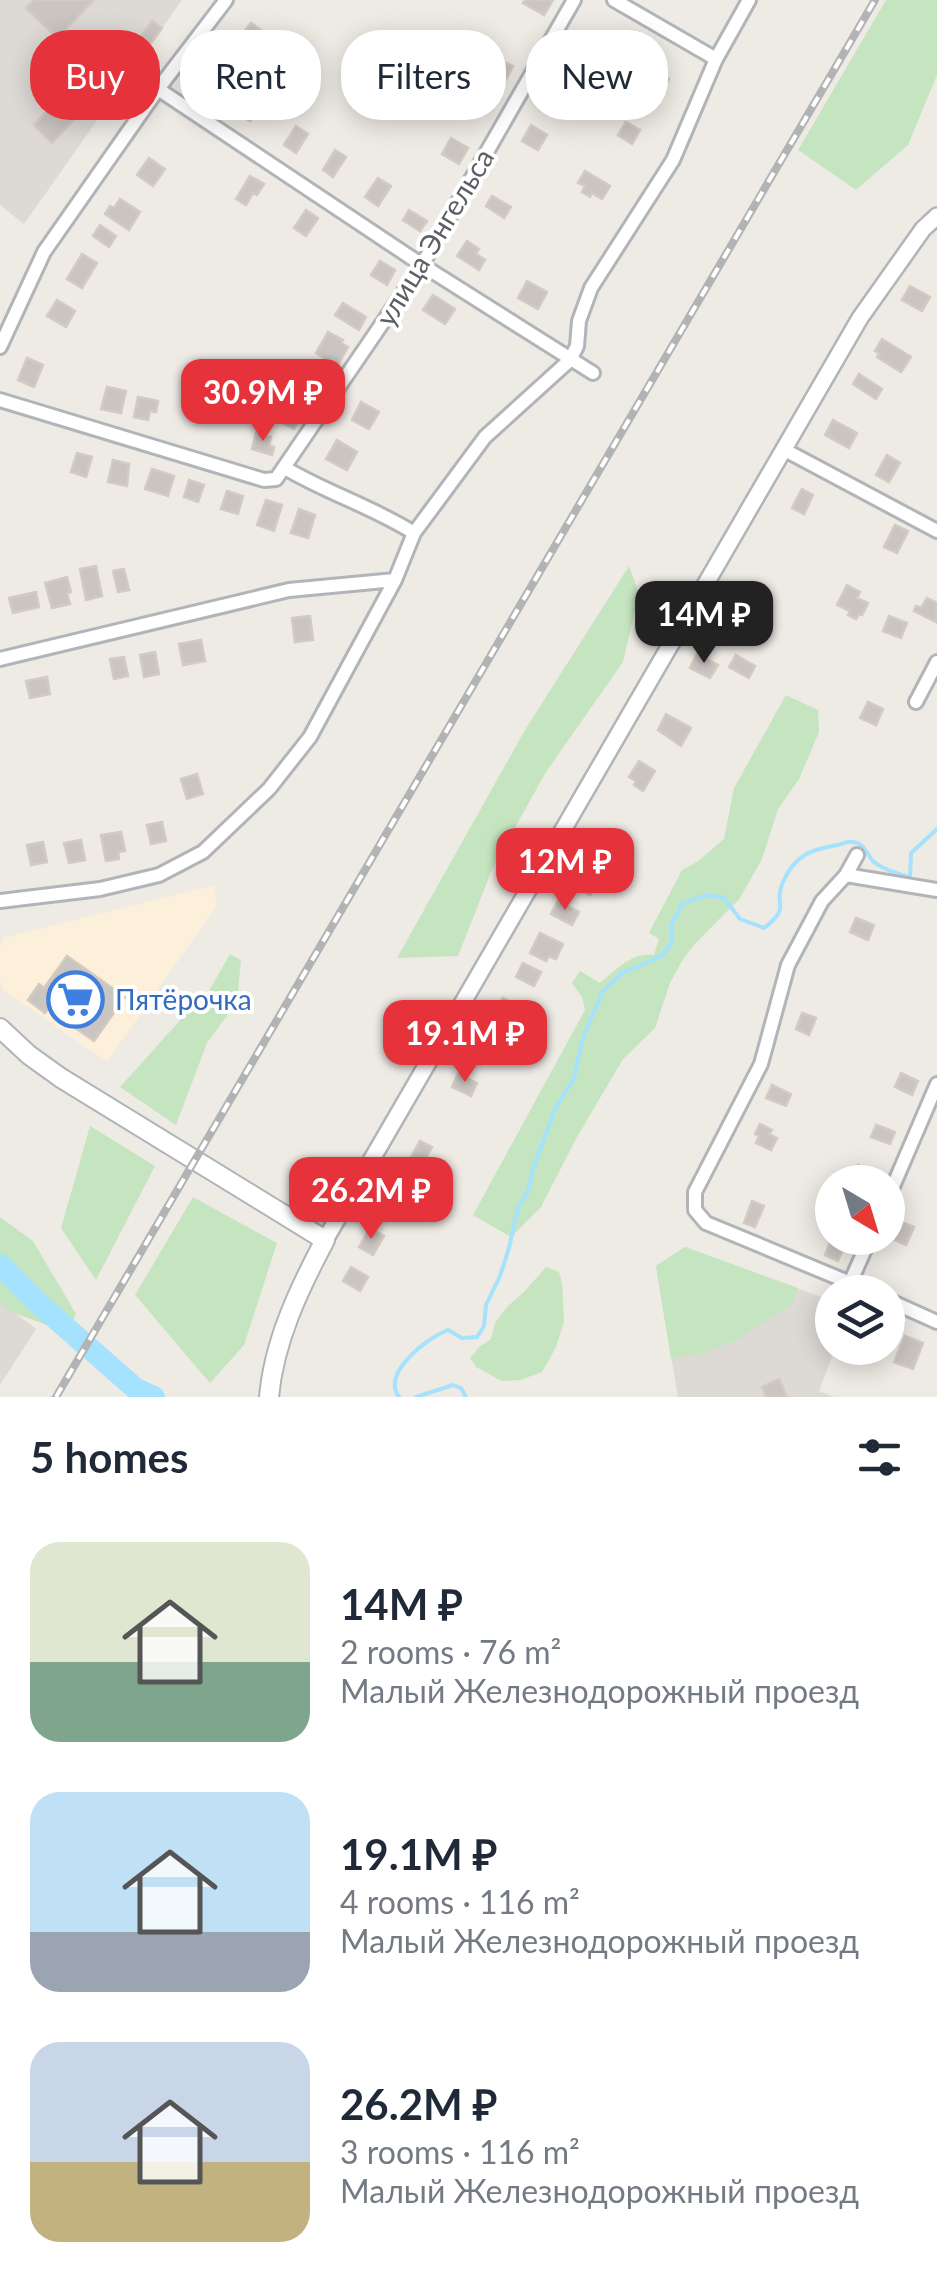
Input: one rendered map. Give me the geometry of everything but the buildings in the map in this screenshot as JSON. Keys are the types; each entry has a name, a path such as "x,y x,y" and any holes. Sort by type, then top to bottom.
{"main road":[{"path":"0,1028 28,1055 61,1078 325,1240 287,1322 270,1388"}],"street":[{"path":"160,86 226,0"},
{"name":"улица Энгельса","path":"285,468 422,264 574,0"},
{"path":"614,0 716,59"},
{"path":"0,901 100,889 159,876 203,852 269,789 310,737 395,580 414,533 485,437 570,360 578,346 579,321 591,288 674,160 716,59 749,0"},
{"path":"160,90 593,373"},
{"path":"0,346 44,252 136,120"},
{"path":"325,1240 860,318 923,229 937,216"},
{"path":"0,400 264,480 276,480 285,468 308,482 384,514 414,533"},
{"path":"783,450 937,531"},
{"path":"0,658 288,590 395,580"},
{"path":"916,702 937,662"},
{"path":"831,1275 706,1223 695,1210 695,1192 762,1064 788,964 822,901 846,875 857,855"},
{"path":"846,875 937,890"},
{"path":"902,1165 937,1084"},
{"path":"905,1308 937,1322"}],"shaded area":[{"path":"0,0 182,0 160,31 30,30 30,120 97,120 24,224 0,205"},
{"path":"215,885 216,907 107,1062 3,990 3,938"},
{"path":"685,1247 815,1295 815,1365 829,1365 819,1391 834,1397 678,1397 656,1266"},
{"path":"0,1301 36,1329 0,1385"}],"green space":[{"path":"886,0 937,0 937,75 908,145 856,190 798,150"},
{"path":"629,566 639,593 623,662 546,772 493,867 458,956 397,958 525,730"},
{"path":"786,695 818,710 819,732 799,779 778,809 762,859 740,898 682,961 655,1028 623,1059 541,1207 511,1237 473,1215 585,1010 572,983 580,971 600,983 632,959 654,955 659,939 649,933 682,870 724,839 734,788"},
{"path":"230,954 241,960 237,1002 207,1043 176,1125 120,1087 207,994"},
{"path":"90,1126 155,1166 96,1280 61,1228"},
{"path":"193,1197 277,1243 244,1345 210,1383 135,1295"},
{"path":"0,1217 33,1241 76,1314 68,1333 9,1311 0,1302"},
{"path":"685,1247 798,1288 793,1304 733,1342 671,1359 656,1266"},
{"path":"546,1267 559,1272 562,1283 564,1322 556,1347 542,1372 502,1381 476,1367 470,1358 491,1339 495,1323 507,1307"}],"waterway":[{"path":"399,1397 396,1378 419,1348 448,1330 462,1338 477,1337 484,1326 486,1305 500,1276 518,1208 529,1189 555,1109 574,1078 582,1040 603,991 622,973 662,956 671,943 672,924 682,904 706,895 724,898 740,919 764,928 778,915 780,890 788,873 804,855 846,842 857,843 878,865 910,877 911,853 937,829"},
{"path":"0,1265 136,1389 154,1397"},
{"path":"416,1397 453,1385 461,1388 466,1397"}],"railway":[{"path":"56,1397 875,0"}],"place":[{"name":"Пятёрочка","path":"76,999"}]}
